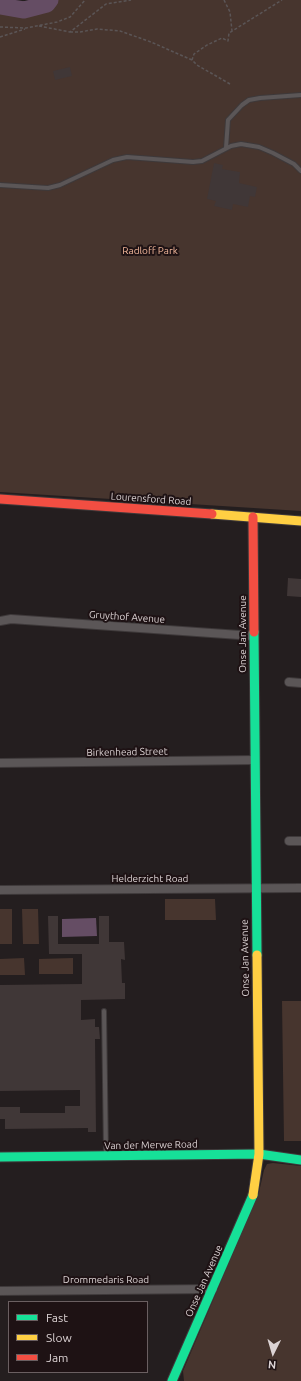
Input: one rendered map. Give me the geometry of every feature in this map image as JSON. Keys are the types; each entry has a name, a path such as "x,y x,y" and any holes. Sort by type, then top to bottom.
{"street":[{"name":"Lourensford Road","path":"0,499 301,521"},
{"name":"Onse Jan Avenue","path":"172,1381 252,1198 256,1185 259,1154 252,517"},
{"name":"Gruythof Avenue","path":"0,621 11,619 254,636"},
{"path":"289,682 301,683"},
{"name":"Birkenhead Street","path":"0,763 254,760"},
{"path":"289,841 301,841"},
{"name":"Helderzicht Road","path":"0,890 301,888"},
{"name":"Van der Merwe Road","path":"0,1157 259,1154 301,1160"},
{"name":"Drommedaris Road","path":"0,1291 212,1289"}],"lane":[{"path":"226,148 228,120 242,105 249,100 301,95"},
{"path":"0,185 48,188 60,185 120,158 142,158 193,162 202,161 226,148 241,144 259,147 294,164 301,170"},
{"path":"104,1011 106,1156"}],"path":[{"path":"0,37 26,28 39,26 70,17 84,0"},
{"path":"70,32 106,4 131,0"},
{"path":"224,0 230,12 232,31"},
{"path":"192,60 194,54 207,45 222,38 228,41 229,33 282,0"},
{"path":"39,26 70,32 97,29 120,31 151,42 192,60 197,65 230,84"},
{"path":"0,27 26,28"}],"green space":[{"name":"Radloff Park","path":"50,0 301,0 301,511 0,492 0,6 24,10 47,4"},
{"path":"165,899 215,899 216,920 165,920"},
{"path":"0,909 12,909 12,944 0,944"},
{"path":"22,909 38,909 39,944 23,944"},
{"path":"24,958 25,975 0,975 0,959"},
{"path":"73,958 73,974 39,974 39,959"},
{"path":"282,1001 301,1001 301,1141 284,1141"},
{"path":"273,1163 301,1166 301,1381 184,1381 183,1371 259,1192 264,1170 267,1164"}],"shaded area":[{"path":"96,918 97,936 62,937 62,919"}],"building":[{"path":"70,67 72,76 55,80 53,71"},
{"path":"214,163 223,165 222,169 240,172 239,183 257,187 255,197 250,196 248,207 233,204 232,210 214,206 216,201 207,199"},
{"path":"288,578 301,579 301,597 287,596"},
{"path":"48,916 58,916 58,944 99,944 99,916 109,916 109,942 124,942 125,960 121,959 122,983 125,983 125,999 81,1000 81,1020 95,1019 95,1027 99,1027 100,1039 95,1039 96,1132 88,1132 88,1128 5,1129 5,1119 0,1119 0,1107 20,1107 20,1113 65,1113 65,1106 80,1106 80,1090 0,1091 0,985 82,984 82,954 49,954"}],"waterway":[{"path":"0,6 24,10 47,4 50,0"}],"traffic: fast":[{"path":"254,632 257,955"},
{"path":"0,1157 259,1154 301,1160"},
{"path":"172,1381 253,1195"}],"traffic: slow":[{"path":"212,514 301,521"},
{"path":"253,1195 259,1154 257,955"}],"traffic: jam":[{"path":"0,499 212,514"},
{"path":"253,517 254,632"}]}
